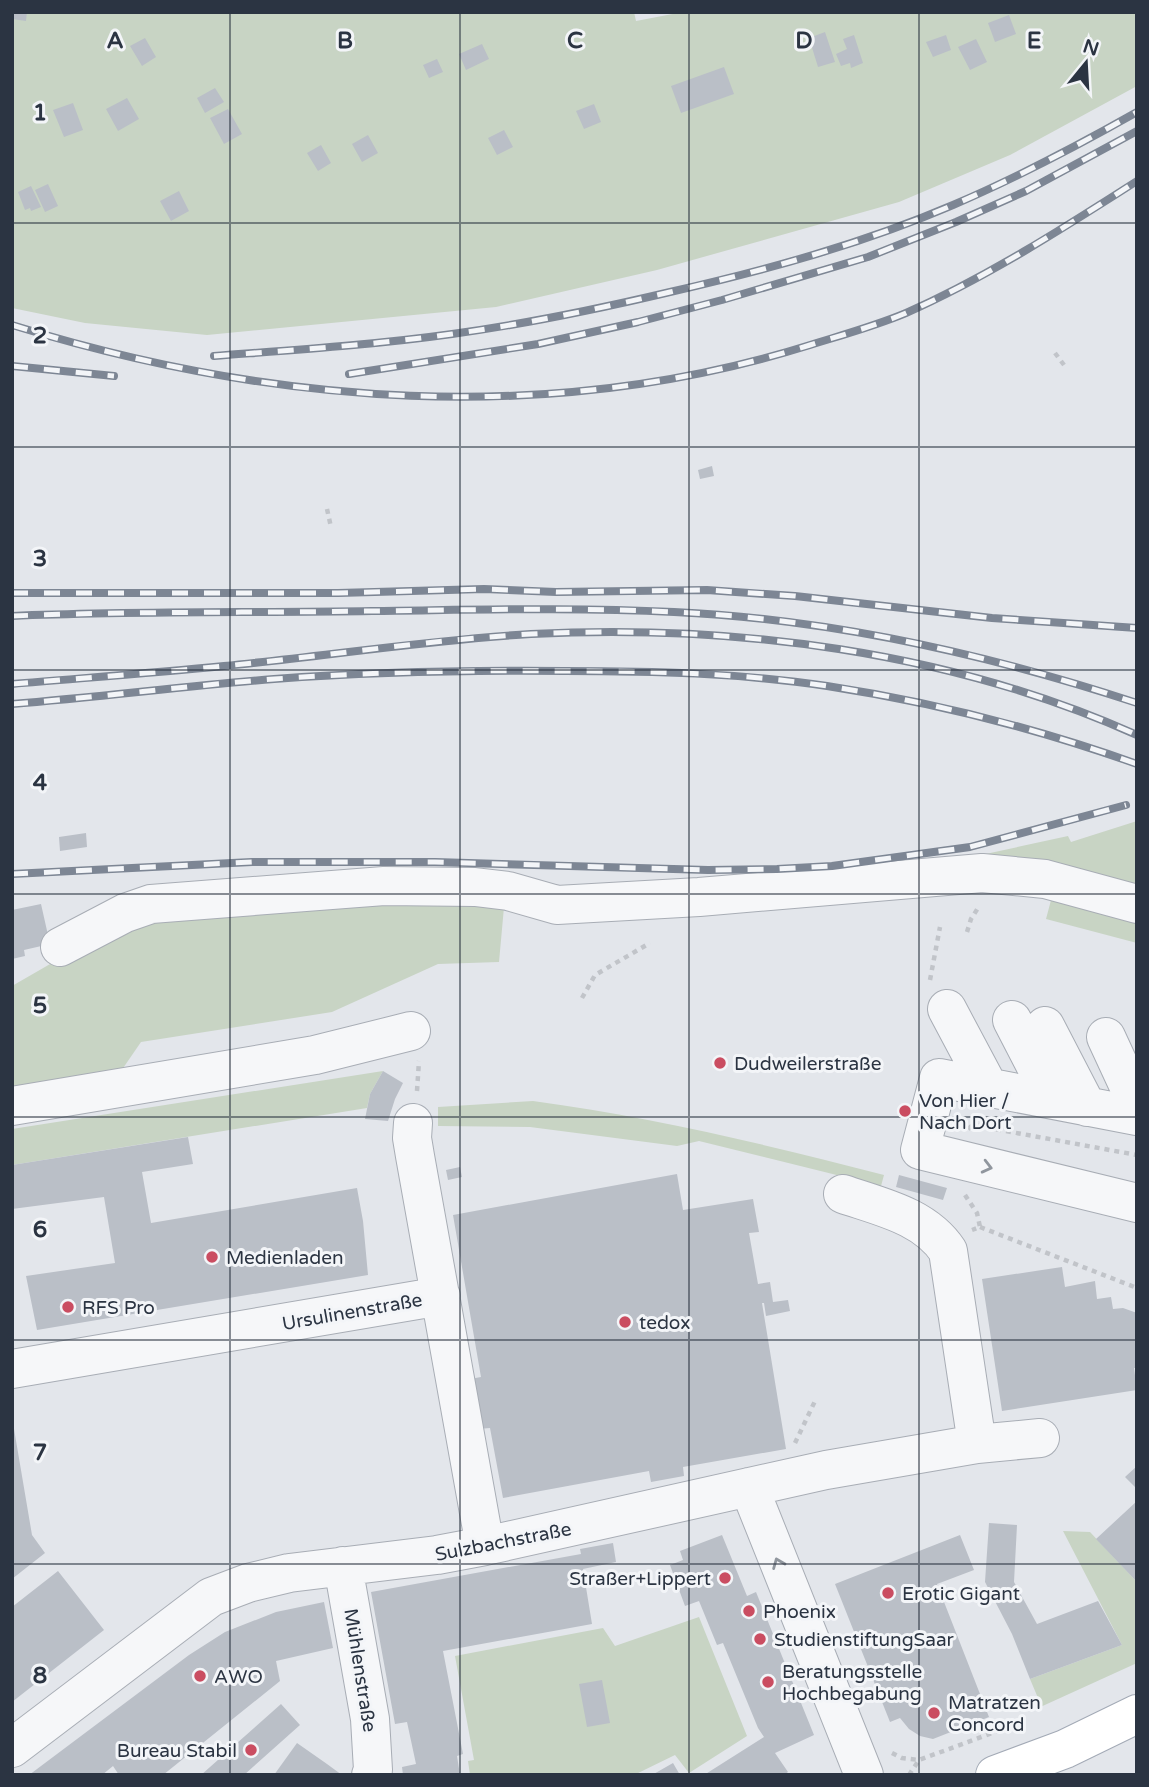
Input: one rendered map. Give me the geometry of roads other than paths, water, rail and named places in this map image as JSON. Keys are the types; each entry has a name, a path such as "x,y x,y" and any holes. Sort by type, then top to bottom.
{"main road":[{"path":"995,1775 1047,1766 1090,1738 1137,1714"}],"street":[{"path":"60,947 113,918 151,904 384,886 475,887 508,891 557,905 699,897 982,873 1045,879 1137,904"},
{"path":"1014,1016 1077,1103"},
{"path":"1014,1016 1077,1103"},
{"path":"1014,1016 1077,1103"},
{"path":"12,1106 315,1055 416,1041"},
{"path":"1077,1103 939,1078 920,1150 1137,1203"},
{"path":"414,1123 414,1147 441,1296"},
{"name":"Sulzbachstraße","path":"12,1748 211,1597 248,1583 289,1573 485,1546 826,1470 1014,1433 948,1251 930,1230 908,1216 843,1194"},
{"name":"Ursulinenstraße","path":"12,1369 441,1296 485,1546"},
{"path":"749,1487 876,1763"},
{"name":"Mühlenstraße","path":"343,1566 373,1738 373,1770 370,1775"}],"railway":[{"path":"214,356 363,344 479,330 589,310 742,275 849,244 953,205 1046,161 1137,112"},
{"path":"349,374 538,344 638,322 868,257 1026,191 1137,131"},
{"path":"12,325 110,352 210,373 310,388 410,396 511,396 611,388 711,371 810,345 894,318 995,268 1137,181"},
{"path":"12,366 114,376"},
{"path":"12,593 707,590 795,596 992,618 1137,628"},
{"path":"12,616 560,609 733,616 792,622 908,642 1024,669 1137,703"},
{"path":"12,684 224,666 531,634 686,634 763,639 917,663 992,682 1065,706 1137,735"},
{"path":"12,704 274,679 347,675 492,671 696,674 827,686 906,700 1022,728 1137,764"},
{"path":"12,874 252,862 435,862 708,870 832,866 970,847 1126,805"}],"place":[{"name":"Dudweilerstraße","path":"720,1063"},
{"name":"Von Hier / Nach Dort","path":"905,1111"},
{"name":"Medienladen","path":"212,1257"},
{"name":"RFS Pro","path":"68,1307"},
{"name":"tedox","path":"625,1322"},
{"name":"Straßer+Lippert","path":"725,1578"},
{"name":"Erotic Gigant","path":"888,1593"},
{"name":"Phoenix","path":"749,1611"},
{"name":"StudienstiftungSaar","path":"760,1639"},
{"name":"AWO","path":"200,1676"},
{"name":"Beratungsstelle Hochbegabung","path":"768,1682"},
{"name":"Matratzen Concord","path":"934,1713"},
{"name":"Bureau Stabil","path":"251,1750"}]}
